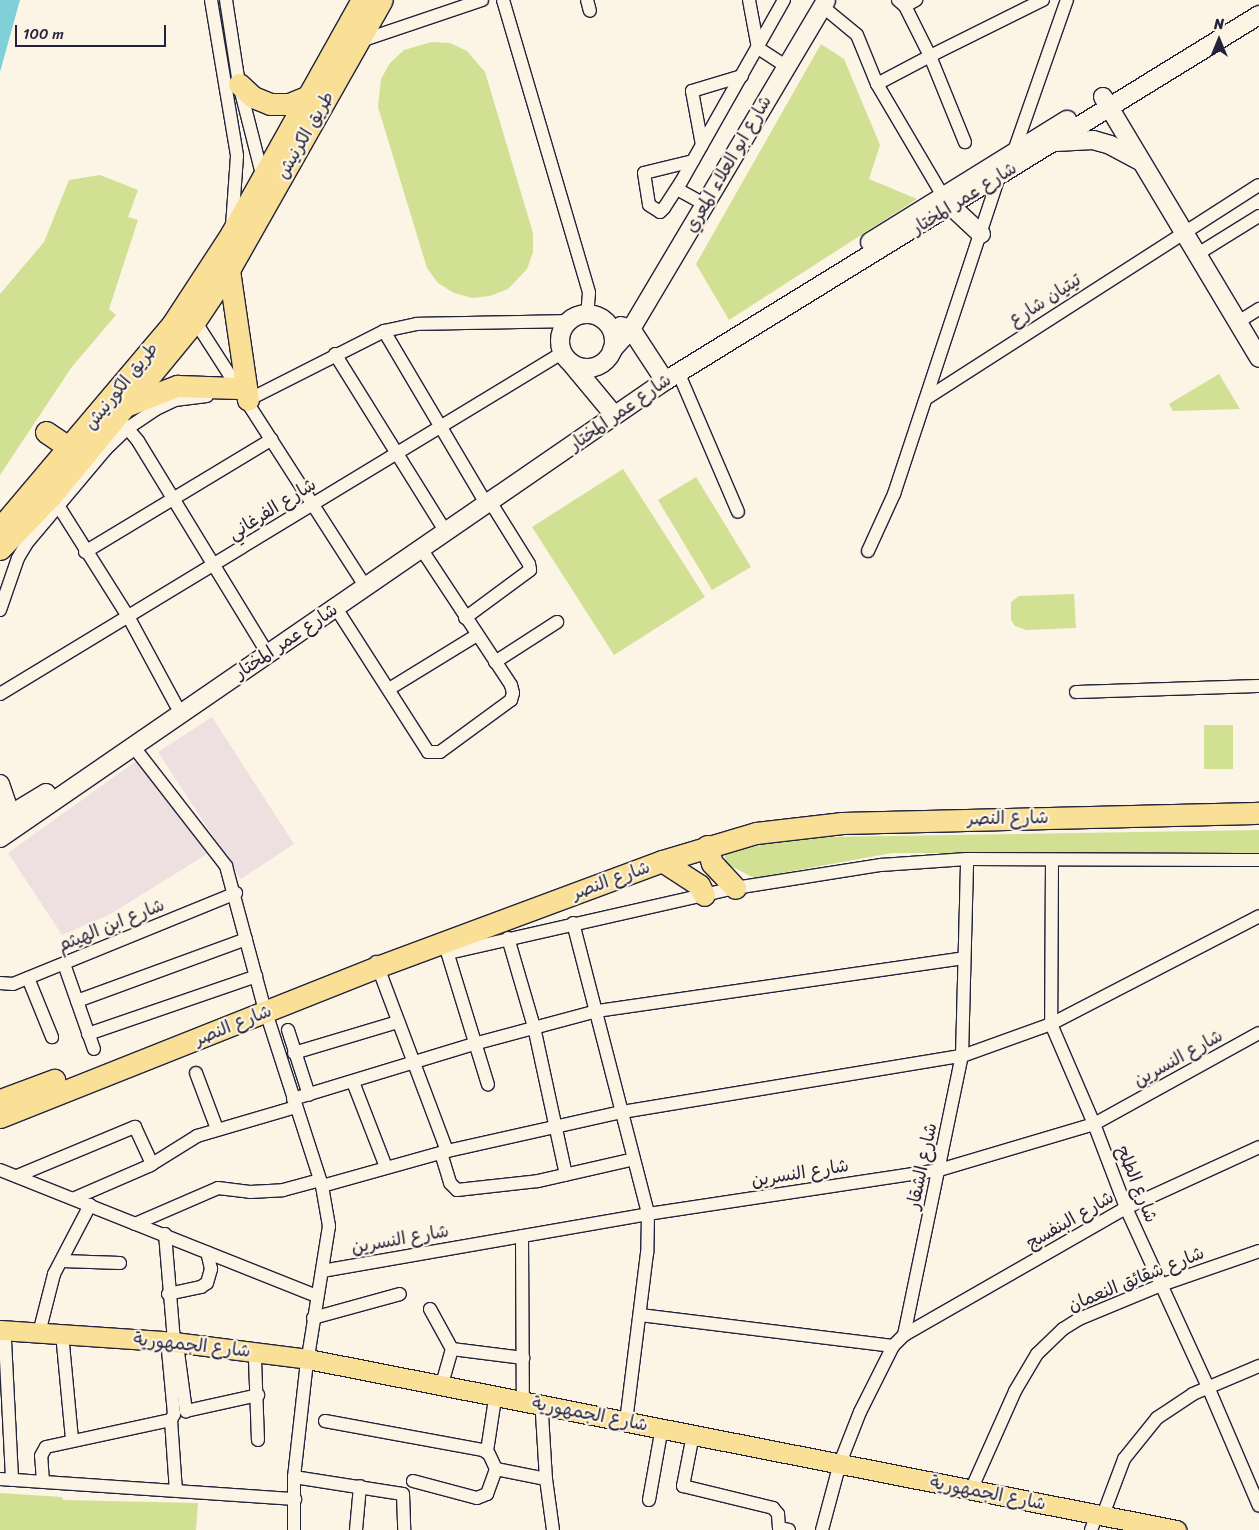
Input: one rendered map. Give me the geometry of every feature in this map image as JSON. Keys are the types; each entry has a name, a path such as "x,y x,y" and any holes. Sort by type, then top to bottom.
{"highway":[{"name":"طريق الكرنيش","path":"229,270 306,97 362,0"},
{"name":"طريق الكرنيش","path":"231,234 266,185 358,42 382,0"},
{"path":"239,84 253,97 270,104 289,104 306,97"},
{"name":"طريق الكورنيش","path":"0,528 70,448 173,323 231,234"},
{"path":"122,417 177,386 209,384 243,394 229,270"},
{"name":"طريق الكورنيش","path":"0,549 55,500 122,417 195,321 229,270"},
{"path":"46,432 70,448"},
{"name":"شارع النصر","path":"444,943 661,846 711,830 791,814 937,807 1259,804"},
{"name":"شارع النصر","path":"0,1117 376,963 444,943 662,861 707,846 756,833 842,823 1259,813"},
{"path":"707,846 712,863 735,888"},
{"path":"662,861 699,885 704,895"},
{"name":"شارع النصر","path":"0,1100 265,1008"}],"main road":[{"name":"شارع ابو العلاء المعري","path":"612,350 631,329 824,3"},
{"name":"شارع عمر المختار","path":"947,201 999,177 1053,142 1106,102 1259,3"},
{"name":"شارع عمر المختار","path":"81,776 176,705 263,646 364,583 422,550 486,500 611,412 947,201 1014,151 1106,102 1259,15"},
{"path":"1106,102 1259,358"},
{"path":"1053,142 1093,140 1110,145 1141,162"},
{"path":"947,201 981,234"},
{"path":"611,412 566,357 561,332 569,321 586,314 631,329 668,376"},
{"path":"566,357 577,366 594,367 608,358 612,350 613,334 604,320"},
{"name":"شارع عمر المختار","path":"0,838 8,822 133,746 336,608 364,583 441,524 486,500"},
{"path":"0,784 8,822"},
{"name":"شارع الجمهورية","path":"2,1336 39,1333 307,1364 442,1385 626,1421 838,1469 1096,1522 1176,1530"},
{"name":"شارع الجمهورية","path":"2,1336 63,1344 173,1348 307,1364 494,1405 691,1445 971,1490 1129,1530"}],"street":[{"path":"211,0 237,156 231,234"},
{"path":"226,0 239,84 266,185"},
{"path":"358,42 482,0"},
{"path":"503,0 589,293 586,314"},
{"path":"749,0 758,48 786,66"},
{"path":"693,161 644,173 649,205 654,210 660,212 677,189 758,48 784,0"},
{"path":"877,84 1043,0"},
{"path":"1014,151 1066,0"},
{"path":"906,2 930,56 964,142"},
{"path":"824,3 857,35 877,84 947,201"},
{"path":"220,60 234,55"},
{"path":"702,145 692,91 742,76"},
{"path":"868,551 894,494 928,398 999,177"},
{"name":"تيتيان شارع","path":"928,398 1182,232 1259,185"},
{"path":"677,189 704,204"},
{"path":"1196,254 1259,216"},
{"path":"1238,322 1259,309"},
{"path":"195,321 364,583"},
{"path":"243,394 384,331 417,324 569,321"},
{"path":"384,331 438,426 530,564 530,570 465,618"},
{"path":"335,354 441,524"},
{"name":"شارع الفرغاني","path":"0,694 214,566 438,426 566,357"},
{"path":"668,376 738,512"},
{"path":"122,417 263,646"},
{"path":"85,552 272,439"},
{"path":"0,610 18,558 55,500 85,552 129,618 176,705"},
{"path":"336,608 428,752 440,752 511,700 510,685 422,550"},
{"path":"495,662 556,622"},
{"path":"389,689 477,635"},
{"path":"1076,692 1259,686"},
{"path":"133,746 226,866 236,893 246,939 265,1008 321,1183 329,1226 307,1364 294,1477 294,1530"},
{"path":"488,1085 444,943 508,938 735,888 881,865 967,859 1259,860"},
{"name":"شارع الشقار","path":"904,1335 962,1056 967,859"},
{"name":"شارع الطلح","path":"1052,860 1050,1024 1094,1124 1126,1208 1208,1387 1259,1506"},
{"name":"شارع ابن الهيثم","path":"0,983 13,984 236,893"},
{"path":"135,1224 218,1188 250,1192 283,1190 321,1183 444,1152 622,1112 962,1056 1050,1024 1259,916"},
{"path":"573,923 648,1214 640,1315 626,1421"},
{"path":"508,938 534,1027 566,1175"},
{"path":"77,1001 246,939"},
{"path":"75,1198 152,1164 190,1140 294,1103 308,1095 534,1027 597,1011 963,958"},
{"path":"376,963 414,1063 444,1152 450,1183 457,1190 527,1183 634,1160"},
{"path":"64,964 94,1049"},
{"path":"88,1034 256,976"},
{"path":"28,978 52,1037"},
{"path":"294,1053 398,1022"},
{"path":"288,1030 308,1095"},
{"name":"شارع النسرين","path":"322,1271 648,1214 939,1170 1094,1124 1259,1033"},
{"path":"196,1073 217,1129"},
{"path":"353,1082 386,1167"},
{"path":"16,1176 135,1127 152,1164"},
{"name":"شارع البنفسج","path":"904,1335 1126,1208 1259,1147"},
{"path":"0,1170 75,1198 135,1224 165,1234 317,1296"},
{"path":"39,1333 54,1274 90,1205"},
{"path":"165,1234 173,1348 174,1414 171,1420 176,1491"},
{"path":"522,1236 523,1401"},
{"name":"شارع شقائق النعمان","path":"971,1490 1015,1390 1048,1341 1079,1319 1161,1285 1259,1251"},
{"path":"168,1294 201,1287 207,1283 211,1269 207,1252"},
{"path":"62,1260 120,1263"},
{"path":"314,1318 400,1294"},
{"path":"430,1308 452,1349 442,1385"},
{"path":"640,1315 893,1346"},
{"path":"822,1530 838,1469 893,1346 904,1335"},
{"path":"2,1336 6,1480 295,1499"},
{"path":"63,1344 72,1440"},
{"path":"173,1348 186,1411 258,1395"},
{"path":"452,1349 523,1358"},
{"path":"255,1359 258,1395 258,1440"},
{"path":"1096,1522 1118,1472 1140,1436 1165,1411 1208,1387 1259,1366"},
{"path":"413,1482 477,1498 487,1494 496,1469 487,1451 494,1405"},
{"path":"542,1414 546,1479 553,1530"},
{"path":"43,1482 41,1451 72,1440 171,1420"},
{"path":"325,1421 487,1451"},
{"path":"649,1500 660,1438"},
{"path":"691,1445 683,1486 773,1508 778,1514 782,1529"},
{"path":"496,1469 546,1479"},
{"path":"294,1477 403,1494 404,1530"},
{"path":"356,1530 360,1486"}],"shaded area":[{"path":"212,717 294,844 241,879 158,752"},
{"path":"139,759 207,854 109,915 62,935 8,853"}],"green space":[{"path":"431,42 450,43 467,51 485,72 533,233 533,252 527,269 508,289 490,296 472,298 454,293 438,283 427,268 378,107 381,79 390,63 404,50"},
{"path":"821,44 844,59 880,145 869,179 917,199 729,320 696,264"},
{"path":"100,175 138,190 128,217 138,220 109,309 116,315 71,368 0,475 0,294 44,242 69,180"},
{"path":"1219,374 1240,409 1173,411 1169,404"},
{"path":"623,469 705,597 614,655 532,527"},
{"path":"696,477 751,567 712,590 658,500"},
{"path":"1074,594 1076,628 1026,630 1015,626 1011,620 1011,602 1019,596"},
{"path":"1204,725 1233,725 1233,769 1204,769"},
{"path":"1259,830 1259,854 892,853 754,878 727,864 724,854 781,840 827,837"},
{"path":"0,1493 62,1497 63,1500 198,1503 196,1530 0,1530"}],"water":[{"path":"0,0 20,0 0,72"}]}
